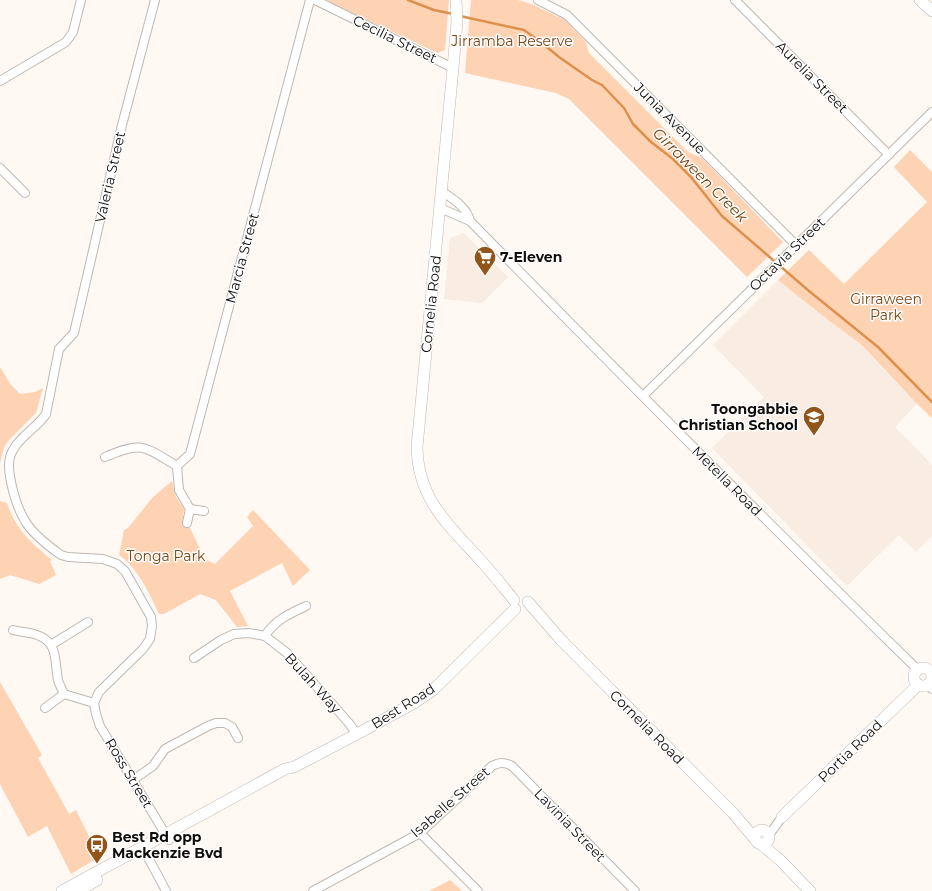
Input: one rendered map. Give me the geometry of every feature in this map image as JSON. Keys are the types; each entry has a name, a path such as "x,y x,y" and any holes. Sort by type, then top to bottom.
{"main road":[{"name":"Cornelia Road","path":"456,0 457,22 453,68 417,447 419,470 424,489 434,507 459,538 521,604 562,640 733,813 763,836 780,860 810,891"},
{"name":"Cornelia Road","path":"457,22 464,0"},
{"path":"920,0 932,11"},
{"name":"Best Road","path":"62,891 288,774 294,766 414,703 433,690 521,604"},
{"name":"Portia Road","path":"782,817 928,678"},
{"name":"Best Road","path":"78,891 144,849"}],"street":[{"path":"0,81 66,42 73,32 82,0"},
{"name":"Valeria Street","path":"94,703 99,692 104,686 143,650 150,639 152,626 151,617 125,571 117,564 103,559 68,557 61,555 29,528 22,518 18,508 10,475 10,457 14,448 23,437 41,421 46,414 59,349 74,334 122,125 155,0"},
{"name":"Marcia Street","path":"177,466 190,454 310,0"},
{"name":"Cecilia Street","path":"315,0 453,68"},
{"name":"Junia Avenue","path":"538,0 567,15 796,245"},
{"name":"Aurelia Street","path":"735,0 889,155"},
{"name":"Octavia Street","path":"643,396 932,112"},
{"path":"0,168 25,193"},
{"name":"Metella Road","path":"441,191 464,208 469,214 470,221"},
{"name":"Metella Road","path":"440,208 470,221 792,546 928,678"},
{"path":"105,457 139,446 152,450 177,466 179,490 190,509 187,524"},
{"path":"190,509 204,511"},
{"path":"265,636 272,626 288,614 306,606"},
{"path":"51,645 88,622"},
{"path":"12,630 34,634 48,641 54,650 58,682 64,694 94,703"},
{"name":"Bulah Way","path":"194,658 221,640 234,634 249,632 265,636 286,653 357,734"},
{"path":"45,708 64,694"},
{"name":"Ross Street","path":"94,703 100,726 167,837"},
{"path":"133,780 153,766 165,749 208,726 221,723 229,725 232,727 238,738"},
{"name":"Isabelle Street","path":"313,891 420,833 492,766 499,762 504,762"},
{"name":"Lavinia Street","path":"504,762 512,766 635,891"},
{"name":"Portia Road","path":"763,836 782,817"},
{"path":"420,833 478,891"},
{"path":"144,849 166,891"}],"shaded area":[{"name":"7-Eleven","path":"464,233 508,277 482,303 444,299 450,238"},
{"name":"Toongabbie Christian School","path":"778,280 863,346 917,404 895,427 932,465 932,536 916,552 899,535 847,586 712,448 764,397 713,345"}],"green space":[{"name":"Jirramba Reserve","path":"327,0 449,0 445,50 438,53"},
{"name":"Jirramba Reserve","path":"471,0 518,0 531,4 565,20 586,42 589,53 688,152 702,158 783,242 747,277 569,99 556,93 465,73"},
{"name":"Girraween Park","path":"910,150 932,172 932,418 863,346 778,280 809,250 844,284 927,202 894,167"},
{"path":"0,367 11,385 20,394 35,392 43,388 36,413 4,447 0,464"},
{"name":"Tonga Park","path":"172,481 176,497 184,509 182,524 189,526 205,559 215,564 253,526 247,517 253,510 310,570 293,586 282,563 230,591 248,626 237,627 216,600 200,594 164,614 159,614 147,590 132,566 119,555 124,530 128,528 153,497"},
{"path":"0,501 7,503 19,528 52,560 50,561 56,575 39,584 10,575 0,579"},
{"path":"0,682 42,755 38,758 69,814 76,810 99,857 71,874 47,826 28,837 0,784"},
{"path":"450,880 462,891 429,891"}],"waterway":[{"name":"Girraween Creek","path":"408,0 434,10 453,14"},
{"name":"Girraween Creek","path":"460,16 524,30 559,57 592,80 602,85 624,108 633,124 691,177 722,216 809,291 878,347 932,402"}],"place":[{"name":"7-Eleven","path":"485,276"},
{"name":"Toongabbie Christian School","path":"814,436"},
{"name":"Best Rd opp Mackenzie Bvd","path":"97,864"}]}
